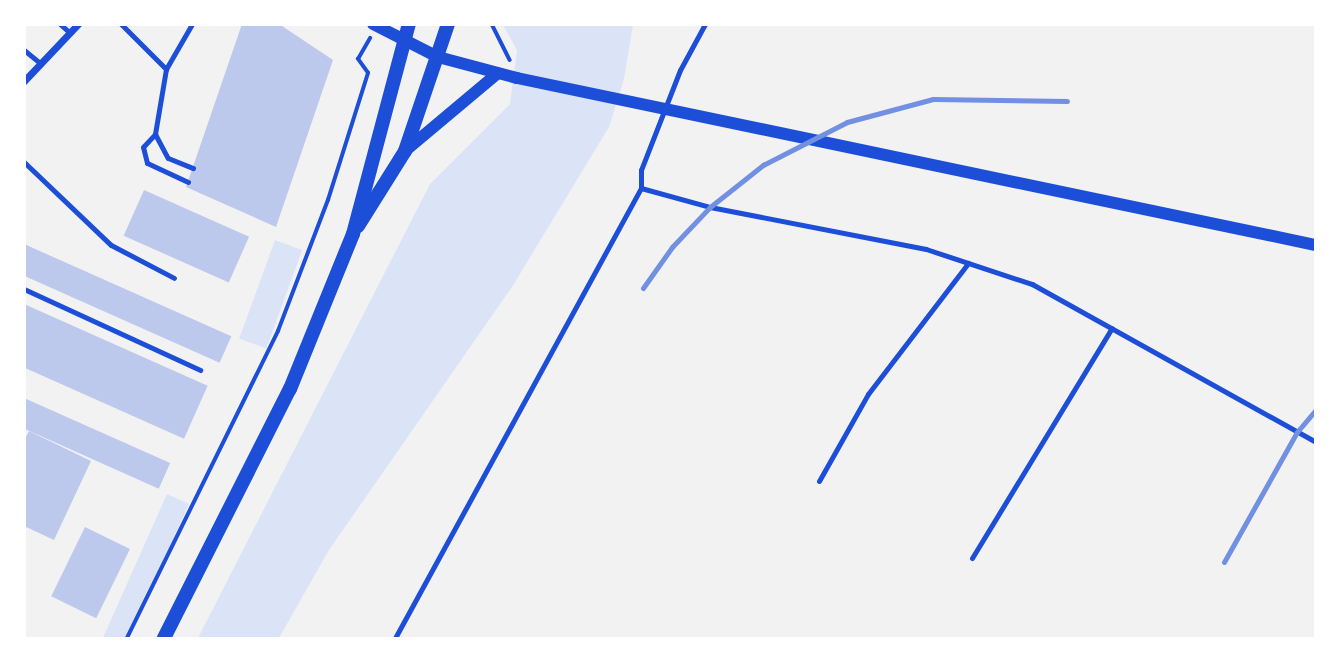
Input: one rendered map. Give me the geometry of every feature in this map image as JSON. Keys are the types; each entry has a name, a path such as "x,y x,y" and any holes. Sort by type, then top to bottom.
{"main road":[{"path":"164,639 290,389 352,234 409,24"},
{"path":"352,234 405,151 448,24"}],"street":[{"path":"24,81 78,24"},
{"path":"374,26 404,43 438,57 517,78 1315,245"},
{"path":"405,151 499,73"}],"lane":[{"path":"60,24 70,33"},
{"path":"121,24 166,69"},
{"path":"188,182 147,163 143,147 155,134 166,69 192,24"},
{"path":"395,639 641,188 641,170 680,70 705,24"},
{"path":"24,50 41,64"},
{"path":"155,134 168,158 192,168"},
{"path":"24,162 111,246 174,278"},
{"path":"641,188 710,207 926,249 1032,284 1315,442"},
{"path":"819,481 868,394 968,263"},
{"path":"24,289 200,370"},
{"path":"972,558 1112,328"}],"path":[{"path":"492,24 517,78"},
{"path":"127,639 278,331 328,200 368,73 358,59 374,26"}],"shaded area":[{"path":"503,25 633,25 624,79 609,127 512,287 329,550 279,638 198,638 430,184 510,104 517,50"},
{"path":"275,240 302,250 266,349 239,339"},
{"path":"167,494 189,504 129,638 103,638"}],"building":[{"path":"242,24 279,24 333,60 276,227 186,187"},
{"path":"144,190 249,237 229,282 124,236"},
{"path":"24,244 231,336 220,363 24,276"},
{"path":"24,304 208,386 184,439 24,367"},
{"path":"24,398 170,463 159,489 24,429"},
{"path":"29,431 91,461 54,540 24,526 24,441"},
{"path":"85,527 130,549 96,618 51,596"}],"railway":[{"path":"643,288 672,247 710,207 763,165 847,122 933,99 1067,101"},
{"path":"1224,562 1297,432 1316,409"}]}
